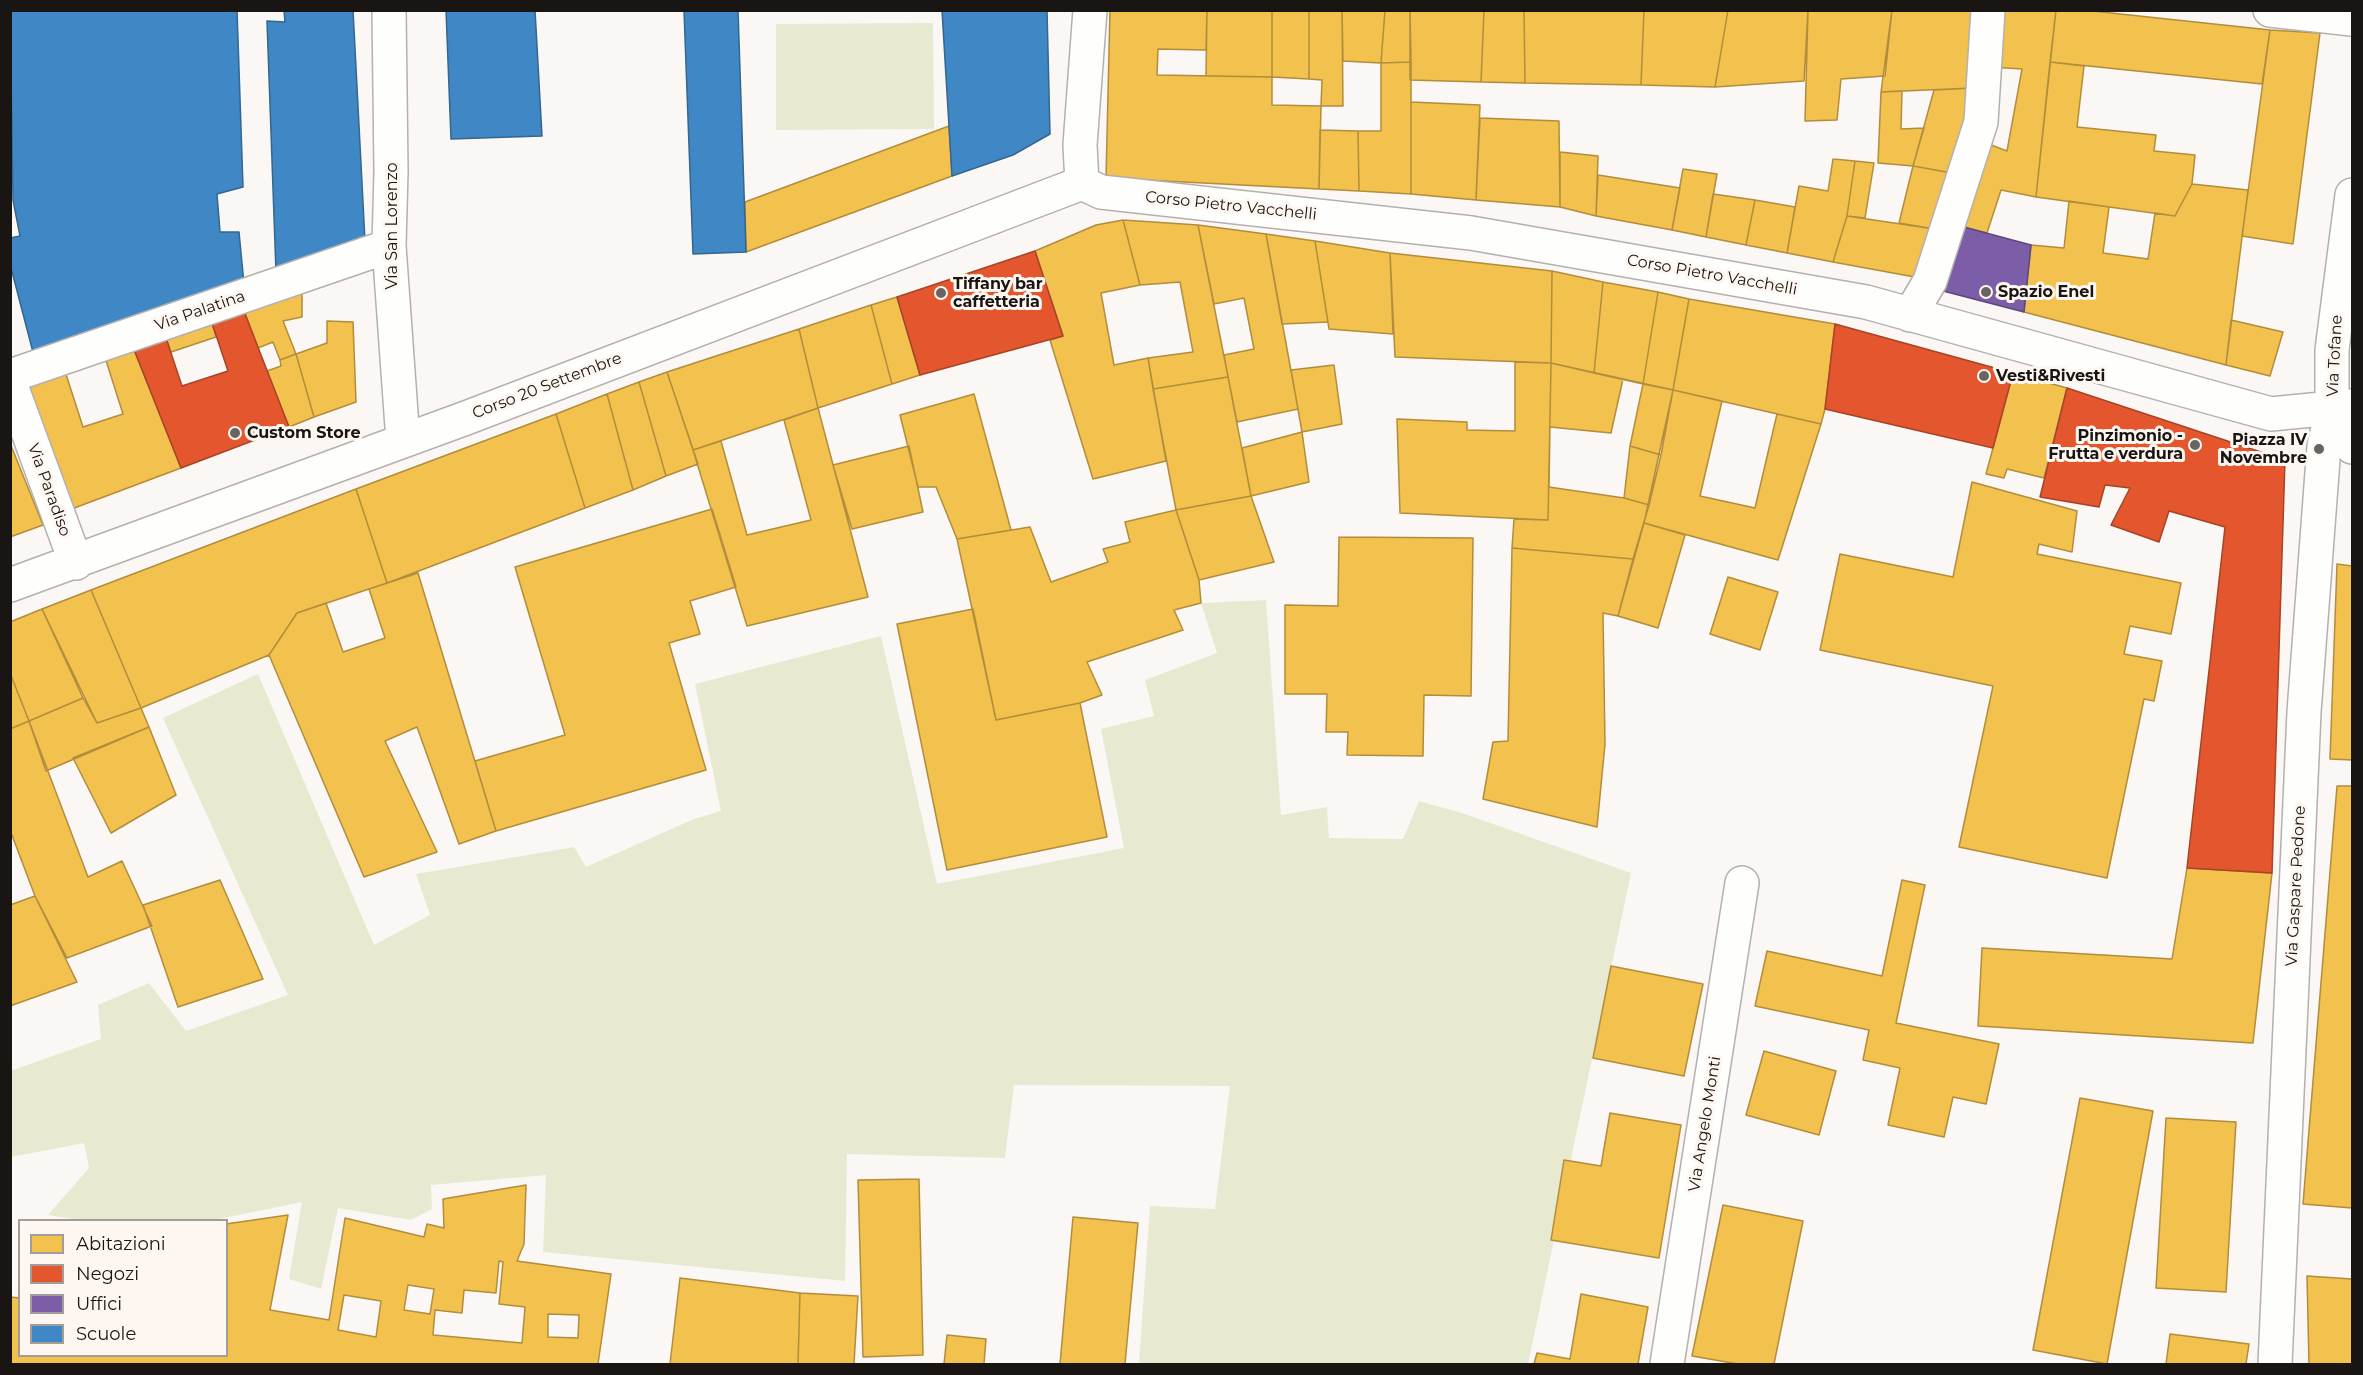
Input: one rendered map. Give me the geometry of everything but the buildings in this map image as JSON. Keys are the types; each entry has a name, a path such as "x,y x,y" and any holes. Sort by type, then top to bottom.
{"street":[{"name":"Via San Lorenzo","path":"389,10 391,165 389,246 403,441"},
{"path":"1082,183 1080,145 1090,10"},
{"path":"1911,315 1930,281 1981,122 1988,10"},
{"path":"2270,10 2352,19"},
{"name":"Corso Pietro Vacchelli","path":"1082,183 1101,192 1471,232 1866,302 2271,414 2342,408"},
{"name":"Corso 20 Settembre","path":"10,585 76,563 403,441 1082,183"},
{"name":"Via Tofane","path":"2342,408 2332,350 2352,195"},
{"name":"Via Palatina","path":"10,376 389,246"},
{"name":"Via Paradiso","path":"10,383 76,563"},
{"path":"2342,408 2352,447"},
{"name":"Via Gaspare Pedone","path":"2275,1365 2304,712 2324,446 2342,408"},
{"name":"Via Angelo Monti","path":"1668,1365 1742,883"}],"green space":[{"path":"933,23 934,129 776,130 776,24"},
{"path":"1266,600 1281,815 1327,807 1329,838 1403,839 1419,801 1465,814 1631,873 1528,1364 1139,1364 1150,1206 1215,1209 1230,1086 1014,1085 1005,1158 847,1154 845,1281 543,1252 546,1175 431,1185 432,1209 411,1220 338,1208 321,1289 289,1279 302,1202 219,1219 73,1219 48,1215 89,1168 84,1143 11,1157 10,1071 101,1039 98,1005 149,983 186,1031 288,995 163,718 258,674 374,945 430,915 416,874 574,847 586,867 694,819 721,811 695,684 881,636 937,884 1124,848 1101,729 1154,716 1145,680 1217,653 1201,603"}],"place":[{"name":"Spazio Enel","path":"1986,292"},
{"name":"Tiffany bar caffetteria","path":"941,293"},
{"name":"Vesti&Rivesti","path":"1984,376"},
{"name":"Custom Store","path":"235,433"},
{"name":"Pinzimonio - Frutta e verdura","path":"2195,445"},
{"name":"Piazza IV Novembre","path":"2319,449"}]}
